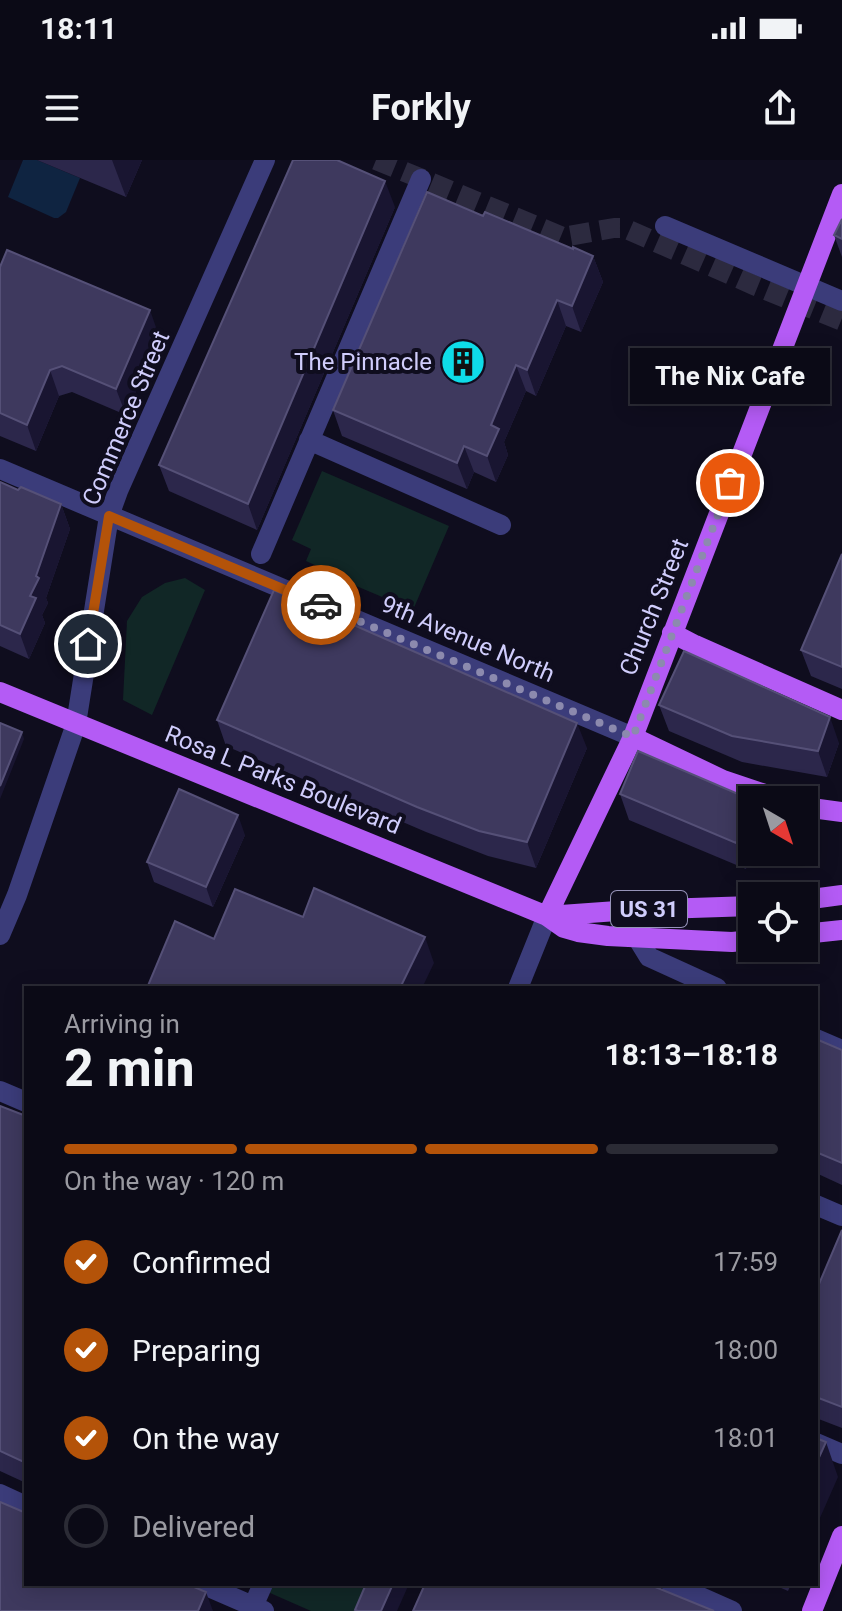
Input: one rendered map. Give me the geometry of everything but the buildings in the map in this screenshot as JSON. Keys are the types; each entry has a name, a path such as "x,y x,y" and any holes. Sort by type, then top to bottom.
{"main road":[{"name":"Church Street","path":"547,916 633,737 842,194"},
{"path":"672,633 842,710"},
{"name":"Rosa L Parks Boulevard","path":"0,692 547,916 564,928 638,939 738,941"},
{"name":"9th Avenue North","path":"633,737 741,786"},
{"path":"818,809 842,812"},
{"path":"818,898 842,895"},
{"name":"Rosa L Parks Boulevard","path":"547,916 738,906"},
{"path":"818,933 842,930"},
{"path":"812,1611 842,1536"}],"street":[{"name":"Commerce Street","path":"0,935 76,724 109,516 265,160"},
{"path":"261,554 421,179"},
{"path":"665,226 842,301"},
{"path":"309,440 501,525"},
{"name":"9th Avenue North","path":"0,469 633,737"},
{"name":"Church Street","path":"519,986 547,916"},
{"path":"638,939 649,957 713,986"},
{"path":"818,1040 842,1050"},
{"path":"0,1091 24,1101"},
{"path":"818,1206 842,1216"},
{"path":"818,1444 842,1454"},
{"path":"0,1494 24,1505"},
{"path":"206,1586 256,1609 262,1586"},
{"path":"676,1586 732,1611"}],"green space":[{"path":"322,471 449,526 413,610 316,569 317,566 306,561 311,549 292,540"},
{"path":"185,578 205,590 152,715 123,700 127,621 142,597 165,583"},
{"path":"262,1586 381,1586 370,1611 311,1611 261,1589"}],"water":[{"path":"23,160 37,160 80,178 66,212 58,218 8,197"}],"tunnel":[{"path":"376,160 563,237 624,228 842,321"}],"way so far":[{"path":"321,605 633,737 730,483"}],"place":[{"name":"The Pinnacle","path":"463,362"},
{"name":"The Nix Cafe","path":"730,483"}],"route":[{"path":"88,644 109,516 321,605"}]}
